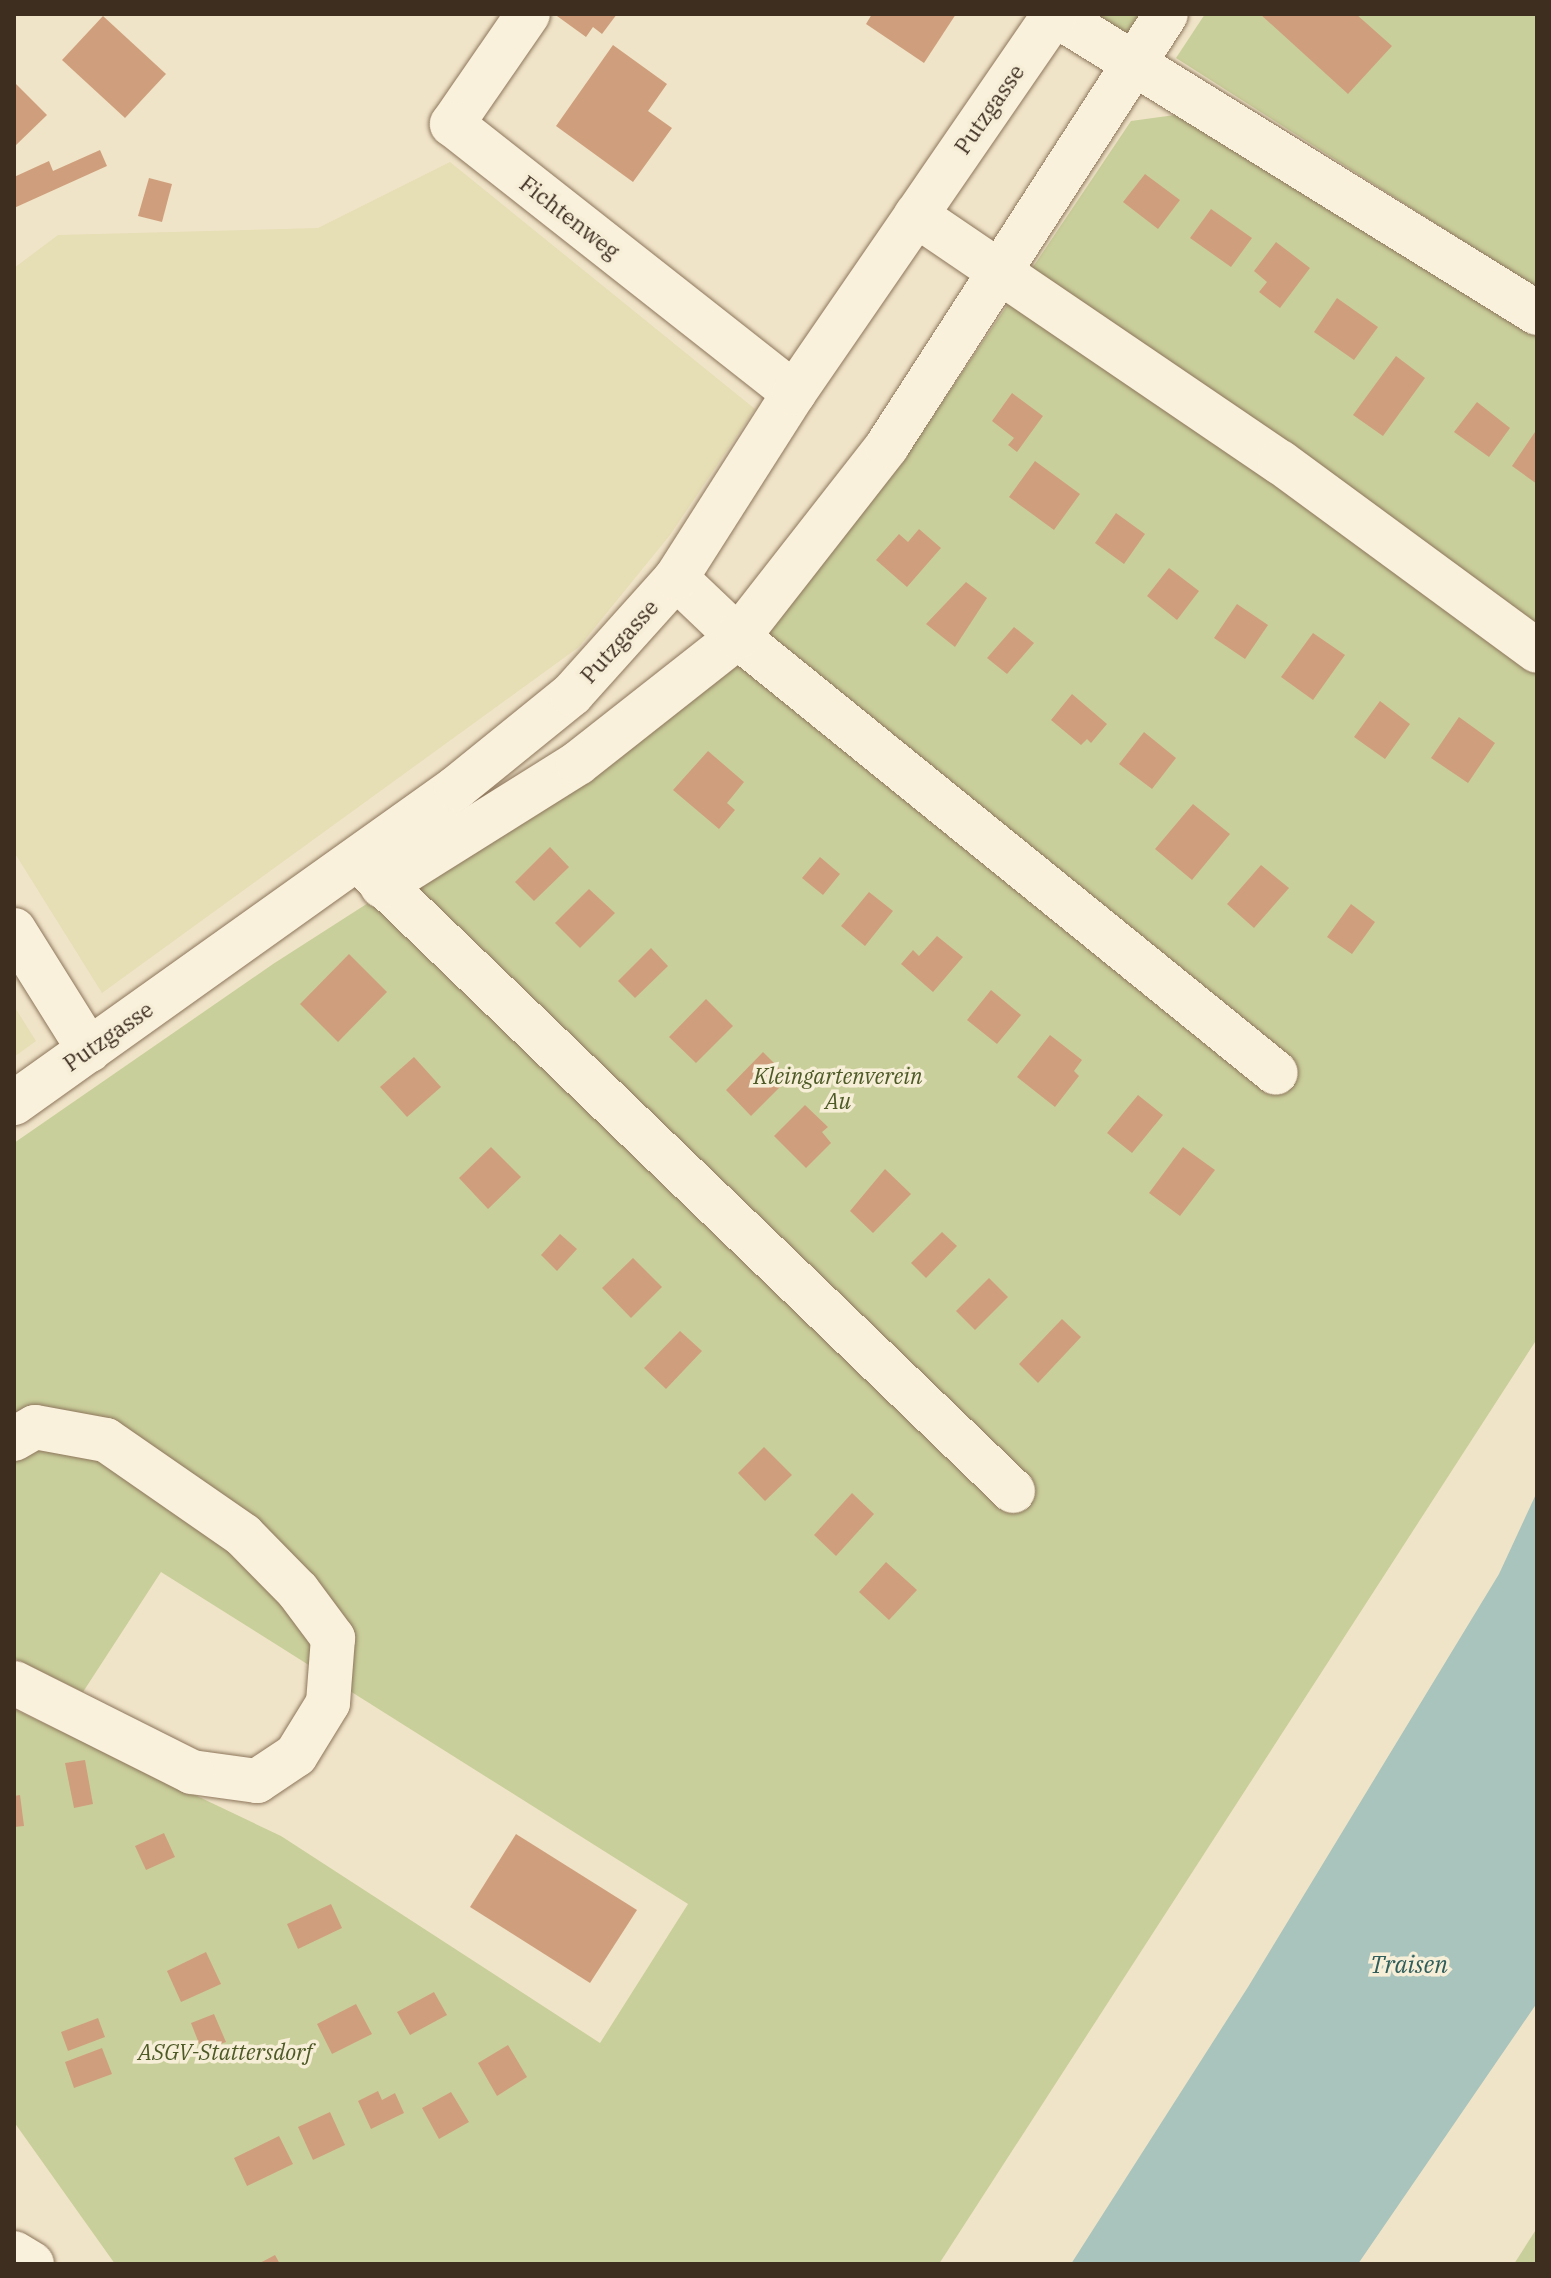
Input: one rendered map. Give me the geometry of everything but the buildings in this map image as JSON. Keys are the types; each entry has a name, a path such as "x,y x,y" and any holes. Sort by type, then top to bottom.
{"street":[{"name":"Fichtenweg","path":"528,14 452,124 794,393"},
{"name":"Putzgasse","path":"14,1103 89,1050 370,873 456,788 572,694 676,578 794,393 1054,14"},
{"path":"1054,14 1537,313"},
{"path":"1013,1491 370,873 578,763 738,637 887,446 1166,14"},
{"path":"916,215 1280,462 1537,651"},
{"path":"676,578 738,637 1276,1073"},
{"path":"14,930 89,1050"},
{"path":"14,1439 35,1427 106,1440 243,1535 298,1591 333,1638 328,1703 296,1755 257,1781 192,1772 14,1683"},
{"path":"14,2253 32,2264"}],"shaded area":[{"path":"450,162 755,409 670,535 579,647 102,993 14,852 14,268 58,235 318,228"},
{"path":"14,1006 36,1041 14,1057"}],"green space":[{"path":"1092,14 1143,14 1129,34 1100,24"},
{"path":"1205,14 1537,14 1537,288 1176,58"},
{"path":"1182,114 1537,337 1537,1339 939,2264 115,2264 14,2122 14,1709 281,1836 600,2043 688,1904 161,1572 83,1692 14,1658 14,1143 273,964 499,819 900,465 1131,121"},
{"path":"1537,2228 1537,2264 1514,2264"}],"water":[{"name":"Traisen","path":"1537,1492 1537,2003 1358,2264 1071,2264 1248,1987 1499,1574"}],"park label":[{"name":"Kleingartenverein Au","path":"838,1088"},
{"name":"ASGV-Stattersdorf","path":"225,2052"}]}
